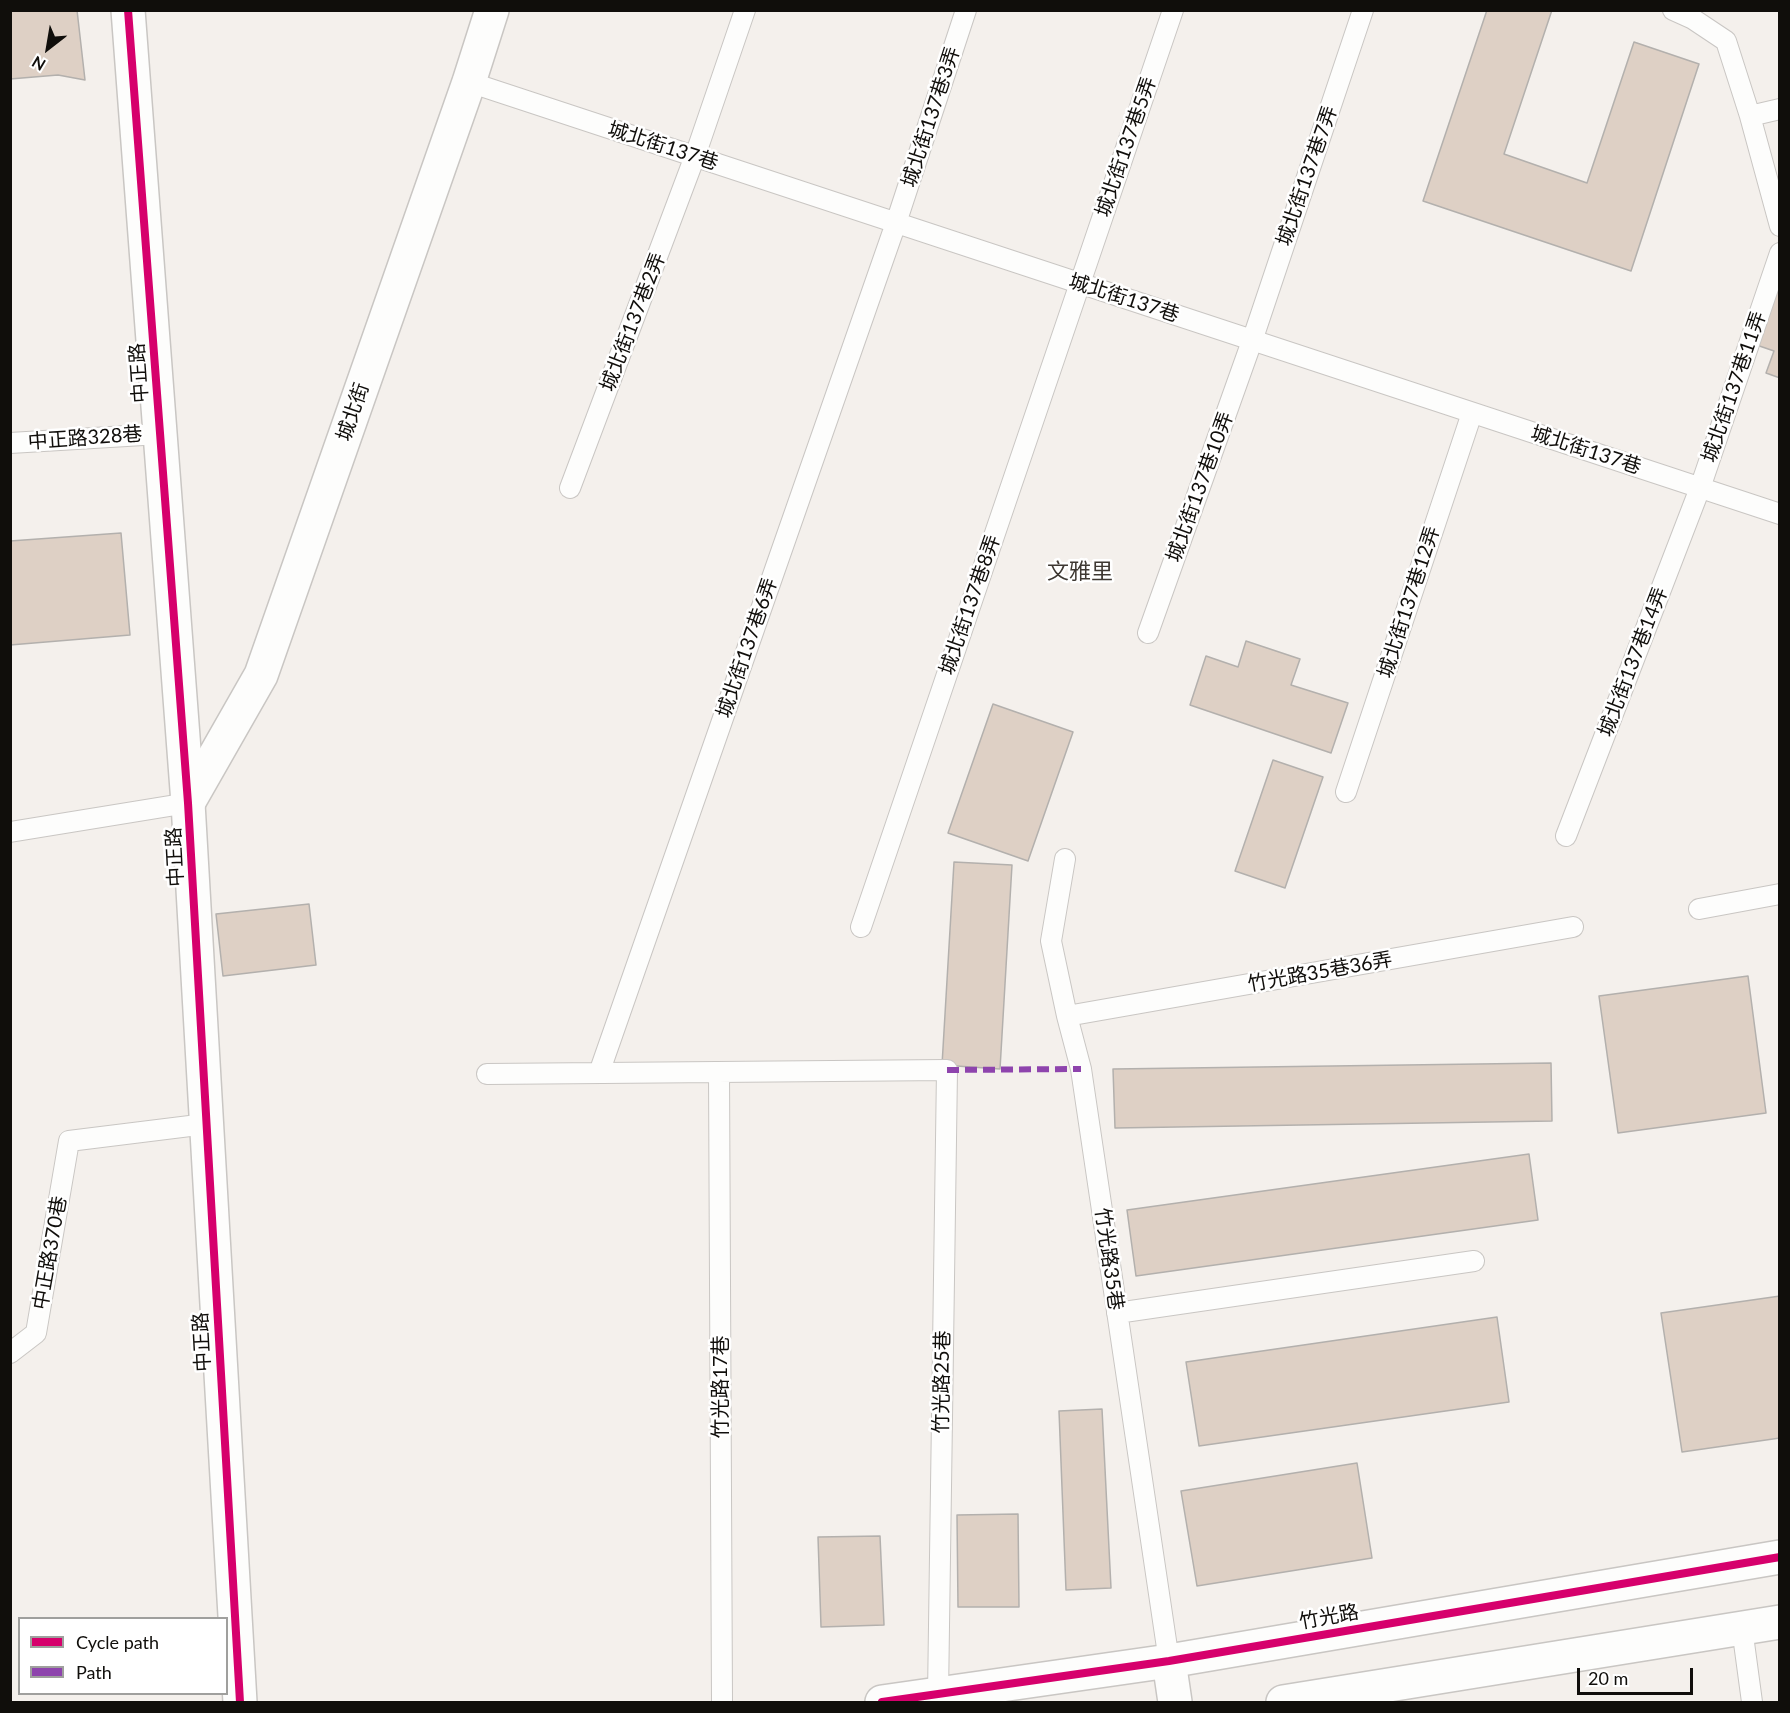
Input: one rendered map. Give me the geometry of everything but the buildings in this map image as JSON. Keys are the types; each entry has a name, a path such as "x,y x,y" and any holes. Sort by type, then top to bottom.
{"street":[{"name":"中正路","path":"128,10 188,803 240,1702"},
{"name":"城北街","path":"188,803 261,675 469,82 492,10"},
{"name":"竹光路","path":"882,1702 1169,1661 1779,1557"},
{"path":"1283,1702 1405,1692 1779,1622"},
{"path":"1169,1661 1175,1702"}],"lane":[{"name":"城北街137巷2弄","path":"570,488 695,156 745,10"},
{"name":"城北街137巷3弄","path":"896,223 966,10"},
{"name":"城北街137巷5弄","path":"1080,284 1173,10"},
{"name":"城北街137巷7弄","path":"1252,340 1363,10"},
{"path":"1673,10 1693,19 1726,41 1750,116 1779,226"},
{"name":"城北街137巷","path":"469,82 1779,514"},
{"path":"1750,116 1779,109"},
{"name":"城北街137巷6弄","path":"599,1073 896,223"},
{"name":"城北街137巷11弄","path":"1701,488 1779,253"},
{"name":"城北街137巷8弄","path":"861,927 1080,284"},
{"name":"城北街137巷10弄","path":"1148,633 1252,340"},
{"name":"城北街137巷12弄","path":"1346,792 1472,413"},
{"name":"中正路328巷","path":"10,443 160,434"},
{"name":"城北街137巷14弄","path":"1566,836 1701,488"},
{"path":"10,832 188,803"},
{"name":"竹光路35巷","path":"1065,859 1051,941 1081,1069 1169,1661"},
{"path":"1699,909 1779,894"},
{"name":"竹光路35巷36弄","path":"1067,1016 1573,927"},
{"name":"竹光路25巷","path":"719,1072 947,1070 938,1695"},
{"path":"487,1074 719,1072"},
{"name":"竹光路17巷","path":"719,1072 722,1702"},
{"name":"中正路370巷","path":"10,1353 36,1332 69,1141 206,1124"},
{"path":"1117,1313 1474,1261"},
{"path":"1742,1628 1752,1702"}],"marked path":[{"path":"947,1070 1081,1069"}],"cycle path":[{"path":"128,10 188,803 240,1702"},
{"path":"882,1702 1169,1661 1780,1557"}],"district":[{"name":"文雅里","path":"1080,572"}]}
